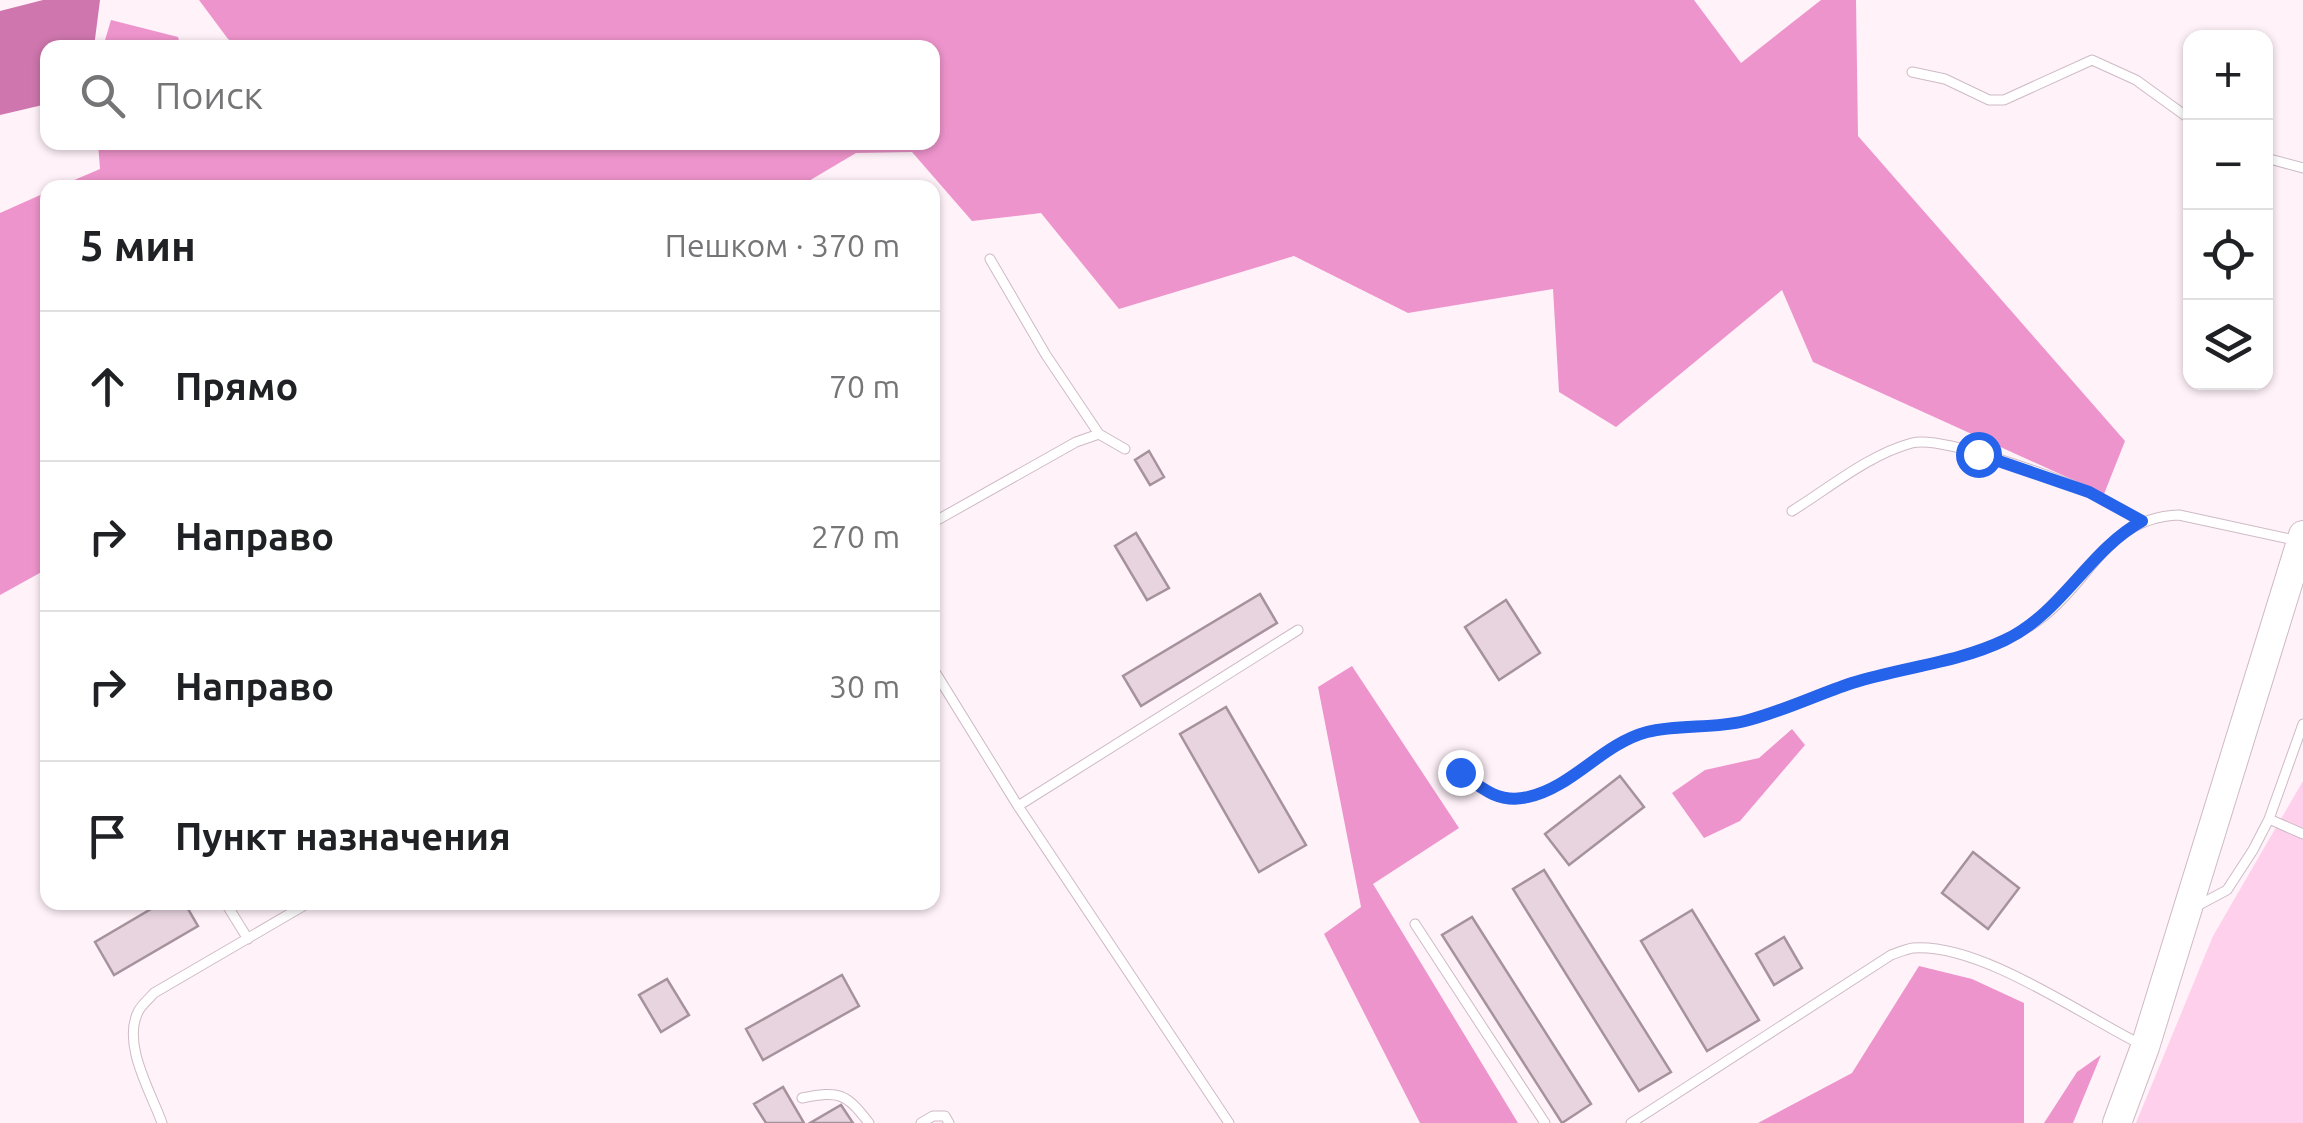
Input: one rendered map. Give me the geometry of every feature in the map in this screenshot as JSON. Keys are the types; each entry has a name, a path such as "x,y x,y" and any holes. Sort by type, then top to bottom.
{"main road":[{"path":"2117,1123 2145,1046 2302,538"}],"lane":[{"path":"1912,72 1945,79 1989,100 2004,100 2092,60 2136,80 2183,114"},
{"path":"2273,160 2303,168"},
{"path":"990,259 1046,355 1099,434 1125,449"},
{"path":"940,518 1076,442 1099,434"},
{"path":"1792,511 1916,441 1940,443 2058,481 2089,492 2142,521"},
{"path":"1460,772 1486,792 1503,799 1526,798 1554,788 1619,744 1647,732 1745,721 1853,683 1978,650 2005,640 2046,615 2107,547 2142,521 2178,515 2302,538"},
{"path":"1018,806 1298,630"},
{"path":"940,680 1018,806 1229,1123"},
{"path":"2184,913 2226,890 2270,819 2303,724"},
{"path":"2270,819 2303,834"},
{"path":"230,910 248,939"},
{"path":"162,1123 137,1056 132,1032 138,1011 154,993 297,910"},
{"path":"1415,924 1545,1123"},
{"path":"1631,1123 1890,955 1912,948 1958,953 1988,964 2145,1046"},
{"path":"802,1098 834,1092 852,1102 869,1123"},
{"path":"921,1123 932,1116 945,1116 949,1123"}],"shaded area":[{"path":"43,0 100,0 95,40 40,40 40,106 0,115 0,11"},
{"path":"199,0 1694,0 1741,63 1821,0 1856,0 1858,136 2125,441 2104,494 1813,362 1782,290 1616,427 1559,392 1553,289 1408,313 1294,256 1119,309 1041,213 972,221 912,152 856,153 810,180 74,180 100,169 99,150 940,150 940,40 228,39"},
{"path":"111,20 179,40 105,40"},
{"path":"40,195 40,573 0,595 0,213"},
{"path":"1352,666 1459,828 1373,884 1518,1123 1420,1123 1324,934 1361,907 1318,687"},
{"path":"1792,729 1805,745 1740,821 1704,838 1672,793 1705,770 1759,758"},
{"path":"2303,781 2303,1123 2136,1123 2213,936"},
{"path":"1919,966 1972,979 2024,1003 2024,1123 1758,1123 1852,1073"},
{"path":"2101,1055 2073,1123 2044,1123 2077,1072"}],"building":[{"path":"1149,451 1164,477 1150,485 1135,460"},
{"path":"1136,533 1169,588 1147,600 1115,546"},
{"path":"1260,594 1277,623 1141,706 1123,676"},
{"path":"1506,600 1540,653 1499,680 1465,627"},
{"path":"1226,707 1306,845 1259,872 1180,734"},
{"path":"1620,776 1644,807 1569,865 1545,834"},
{"path":"1973,852 2019,888 1988,929 1942,893"},
{"path":"1544,870 1671,1072 1639,1091 1513,889"},
{"path":"149,910 189,910 198,926 114,975 95,942"},
{"path":"1692,910 1759,1020 1707,1051 1641,941"},
{"path":"1472,917 1591,1104 1562,1123 1442,935"},
{"path":"1784,937 1802,968 1774,985 1756,954"},
{"path":"842,975 859,1006 763,1060 746,1029"},
{"path":"667,979 689,1015 661,1032 639,995"},
{"path":"783,1087 804,1123 766,1123 754,1104"},
{"path":"841,1105 853,1123 810,1123"}],"route":[{"path":"1460,772 1486,792 1503,799 1526,798 1554,788 1619,744 1647,732 1745,721 1853,683 1978,650 2005,640 2046,615 2107,547 2142,521 2089,492 1978,454"}]}
